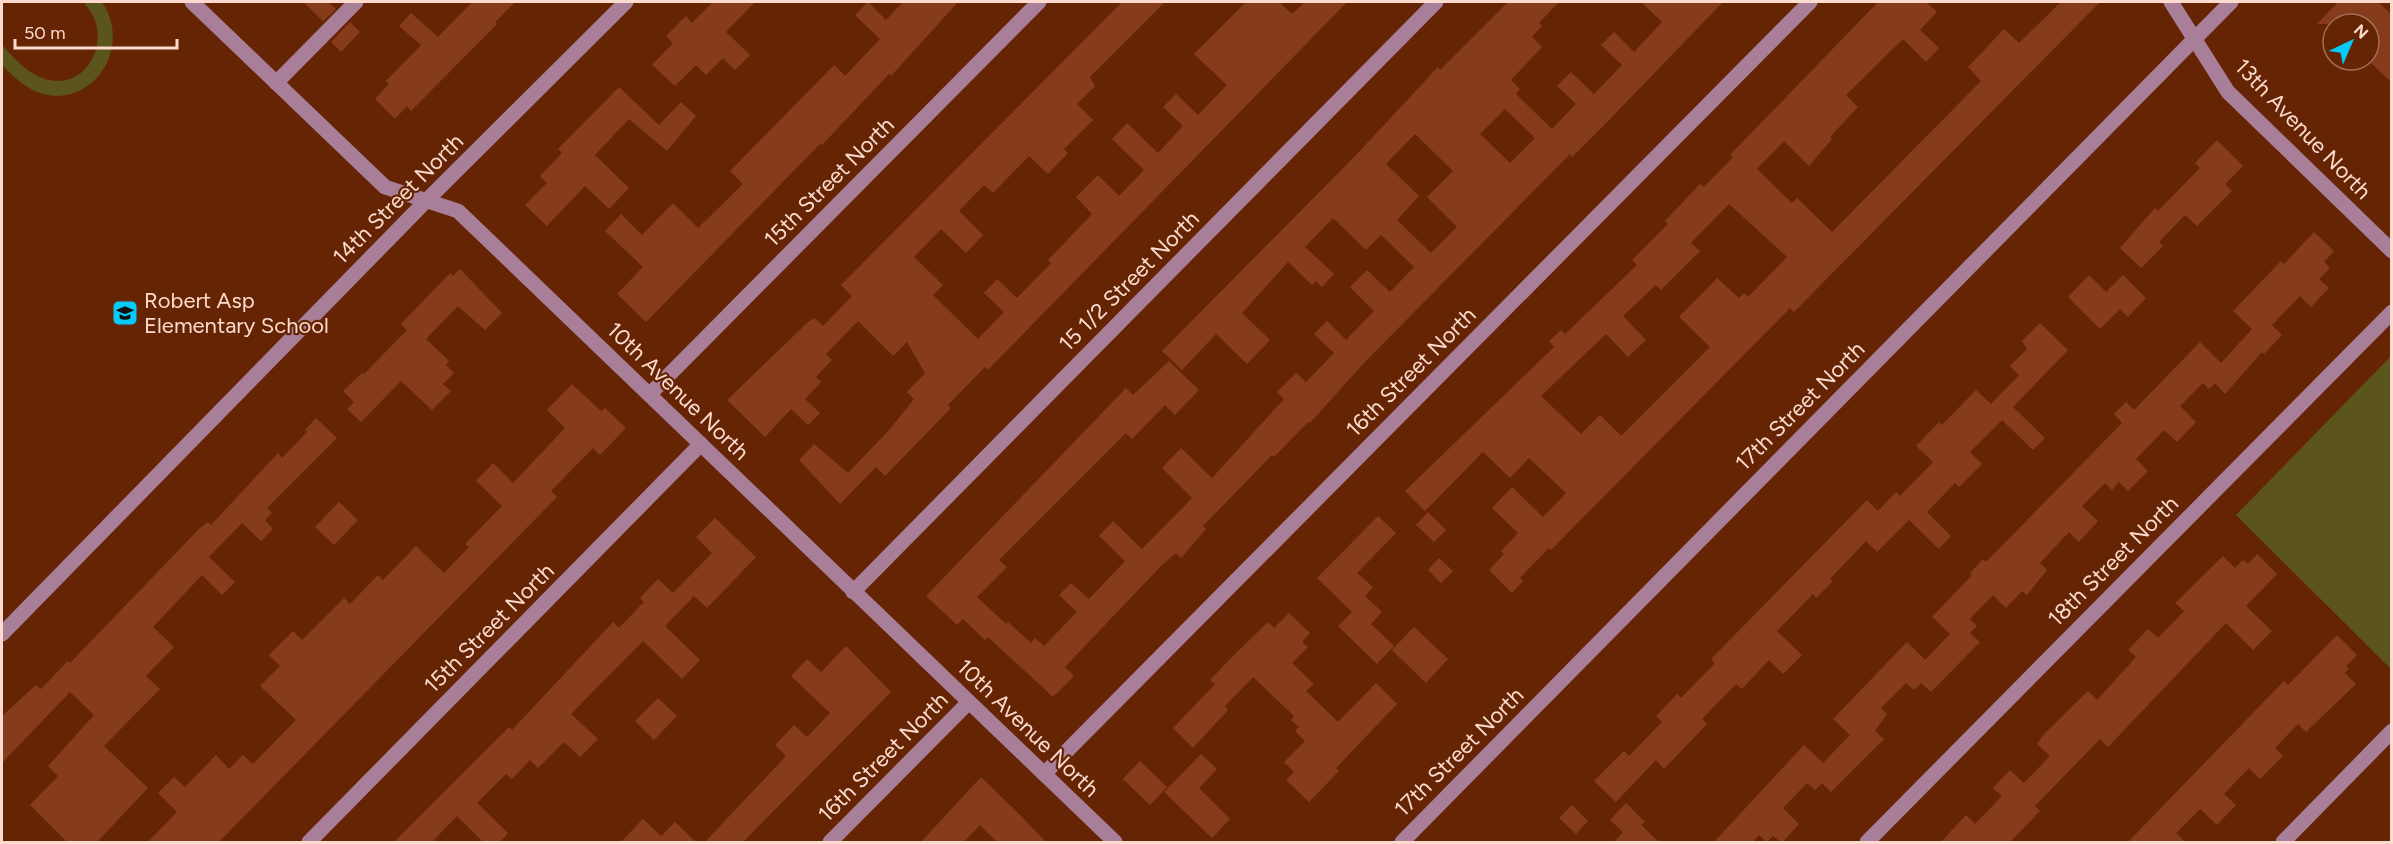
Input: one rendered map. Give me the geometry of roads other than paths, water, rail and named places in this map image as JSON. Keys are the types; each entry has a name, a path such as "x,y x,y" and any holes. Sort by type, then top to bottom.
{"street":[{"name":"10th Avenue North","path":"192,2 385,187 458,211 1115,843"},
{"path":"276,83 356,2"},
{"name":"14th Street North","path":"2,634 426,201 626,2"},
{"name":"15th Street North","path":"650,394 1039,2"},
{"name":"15 1/2 Street North","path":"854,591 1436,2"},
{"name":"16th Street North","path":"1044,774 1810,2"},
{"name":"13th Avenue North","path":"2171,2 2228,92 2391,251"},
{"name":"17th Street North","path":"1406,841 2231,2"},
{"name":"18th Street North","path":"1867,843 2391,312"},
{"name":"15th Street North","path":"309,843 701,444"},
{"name":"16th Street North","path":"831,843 969,702"},
{"path":"2283,843 2391,731"}],"place":[{"name":"Robert Asp Elementary School","path":"125,313"}]}
